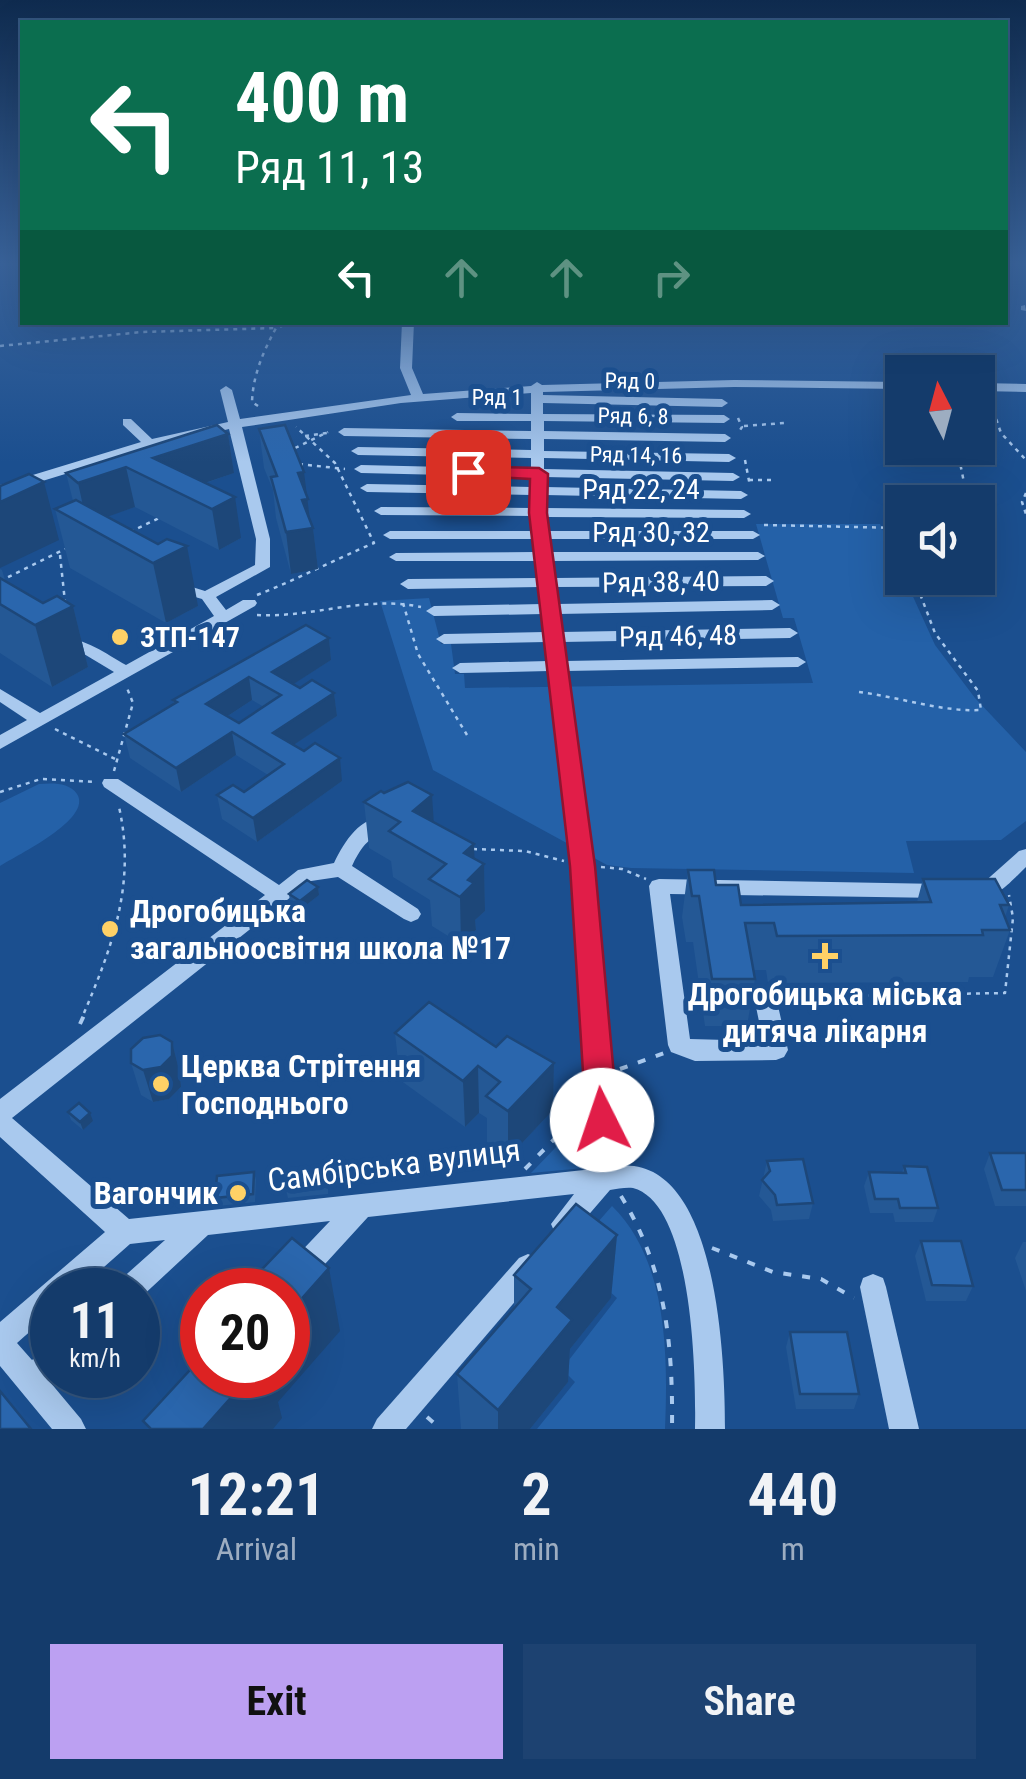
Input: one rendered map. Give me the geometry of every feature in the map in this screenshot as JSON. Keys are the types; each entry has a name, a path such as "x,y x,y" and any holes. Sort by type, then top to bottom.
{"street":[{"path":"408,329 406,368 418,396"},
{"path":"381,511 538,446 707,383 885,386"},
{"path":"995,387 1026,388"},
{"path":"207,596 262,567 243,449 226,390"},
{"path":"7,492 150,444 235,424 418,396 538,446 742,495"},
{"name":"Ряд 0","path":"538,446 722,402"},
{"name":"Ряд 1","path":"456,417 538,446"},
{"path":"362,469 724,419"},
{"path":"127,422 150,444"},
{"path":"339,429 729,458"},
{"name":"Ряд 6, 8","path":"538,446 725,438"},
{"path":"358,451 538,446"},
{"path":"367,488 538,446"},
{"path":"388,1429 606,1176 582,866 544,557 538,446"},
{"name":"Ряд 14, 16","path":"538,446 733,477"},
{"name":"Ряд 22, 24","path":"538,446 744,514"},
{"path":"225,455 243,449"},
{"path":"390,535 756,530"},
{"name":"Ряд 30, 32","path":"396,558 758,556"},
{"path":"408,584 766,581"},
{"path":"168,583 236,610"},
{"name":"Ряд 38, 40","path":"434,612 772,606"},
{"path":"0,744 236,610"},
{"path":"41,631 85,648 126,672"},
{"path":"444,639 790,633"},
{"name":"Ряд 46, 48","path":"460,668 798,662"},
{"path":"0,694 40,721"},
{"path":"111,783 279,894"},
{"path":"341,869 353,841 375,824 409,818"},
{"path":"766,997 776,1050 695,1051 679,1045 659,886 986,891 1026,856"},
{"path":"0,1113 305,875 341,869 411,914"},
{"path":"0,1122 124,1232 83,1268"},
{"name":"Самбірська вулиця","path":"124,1232 632,1176 655,1187 672,1208 691,1248 706,1330 710,1429"},
{"path":"303,1268 363,1204"},
{"path":"153,1268 202,1223"},
{"path":"864,1293 904,1429"},
{"path":"30,1315 0,1342 30,1363"},
{"path":"56,1398 71,1429"}],"path":[{"path":"0,346 205,329"},
{"path":"236,610 259,593 318,572 374,544 339,470 282,416 252,402 262,353 276,329"},
{"path":"995,416 1001,434 1026,460"},
{"path":"742,426 784,423"},
{"path":"304,436 339,429"},
{"path":"292,449 339,429"},
{"path":"294,463 339,470 362,469"},
{"path":"733,477 771,480"},
{"path":"1026,493 1022,502 1026,514"},
{"path":"130,532 169,514"},
{"path":"756,530 885,528"},
{"path":"0,580 74,545"},
{"path":"60,552 69,643"},
{"path":"859,692 902,697 955,711 981,710 980,694 938,639 917,595"},
{"path":"236,610 275,616 376,599 402,601 434,612"},
{"path":"402,601 418,654 467,735"},
{"path":"77,1031 121,925 127,832 111,783 134,703 125,684 126,672"},
{"path":"40,721 116,760"},
{"path":"0,792 41,778 111,783"},
{"path":"470,848 525,850 582,866 622,869 659,886"},
{"path":"766,997 1006,993 1014,918 1008,893"},
{"path":"506,1188 600,1082 679,1045"},
{"path":"606,1176 629,1207 652,1256 666,1300 674,1363 672,1429"},
{"path":"691,1248 717,1248 773,1272 821,1279 864,1293"}],"shaded area":[{"path":"756,524 880,524 885,535 885,595 912,595 935,645 975,698 1026,752 1026,821 1001,840 906,841 914,873 607,865 433,770 380,601 429,598 441,644 451,644 455,674 464,674 465,688 813,683 794,618 783,618"},
{"path":"39,784 70,787 79,804 64,825 0,866 0,803"},
{"path":"587,1115 591,1158 584,1168 531,1173"},
{"path":"612,1206 630,1228 654,1281 664,1341 665,1429 537,1429 575,1382 562,1369 617,1298 569,1255"}],"building":[{"path":"217,425 228,434 153,458 235,497 212,509 126,467 78,483 66,473"},
{"path":"285,425 304,472 298,473 308,499 302,500 313,528 286,532 271,477 277,476 259,429"},
{"path":"29,474 44,482 0,502 0,486"},
{"path":"76,500 158,544 167,539 187,546 153,563 55,509"},
{"path":"0,578 43,603 57,596 73,606 35,625 0,604"},
{"path":"306,625 329,638 272,672 300,688 312,680 334,693 273,733 304,751 315,743 340,758 253,818 217,795 233,785 244,792 284,764 232,732 176,768 124,734 177,702 173,700","holes":["249,677 281,695 239,723 206,704"]},
{"path":"408,782 432,795 413,811 474,844 464,853 484,864 468,880 474,883 460,897 429,879 446,864 389,831 400,822 364,802"},
{"path":"688,870 714,870 716,885 738,885 741,905 931,902 923,879 995,879 1009,905 1000,905 1010,930 982,930 983,935 777,936 774,923 745,923 755,979 712,979 699,896 692,896"},
{"path":"307,880 318,887 300,901 289,894"},
{"path":"429,1002 496,1047 507,1036 554,1063 508,1111 486,1096 500,1082 478,1066 463,1081 395,1033"},
{"path":"160,1035 172,1042 172,1056 161,1067 143,1070 131,1063 131,1049 143,1038"},
{"path":"79,1103 90,1113 80,1122 68,1112"},
{"path":"990,1153 1026,1153 1026,1190 1002,1190"},
{"path":"803,1159 813,1203 777,1205 775,1195 762,1180 770,1171 767,1161"},
{"path":"904,1166 927,1167 938,1208 900,1208 898,1199 875,1199 869,1172 906,1173"},
{"path":"327,1171 327,1186 286,1190 286,1176"},
{"path":"254,1172 253,1194 215,1198 217,1176"},
{"path":"576,1204 617,1235 557,1307 572,1320 498,1410 457,1374 531,1289 514,1275"},
{"path":"292,1238 329,1268 310,1289 310,1268 263,1268"},
{"path":"921,1241 961,1241 973,1286 932,1285"},
{"path":"790,1332 847,1332 859,1394 800,1394"},
{"path":"180,1381 180,1398 231,1398 203,1429 151,1429 143,1421"},
{"path":"0,1391 31,1429 0,1429"}],"place":[{"name":"ЗТП-147","path":"120,637"},
{"name":"Дрогобицька загальноосвітня школа №17","path":"110,929"},
{"name":"Дрогобицька міська дитяча лікарня","path":"825,956"},
{"name":"Церква Стрітення Господнього","path":"161,1084"},
{"name":"Вагончик","path":"238,1193"}],"route":[{"path":"468,472 539,474 538,513 582,866 602,1120"}]}
